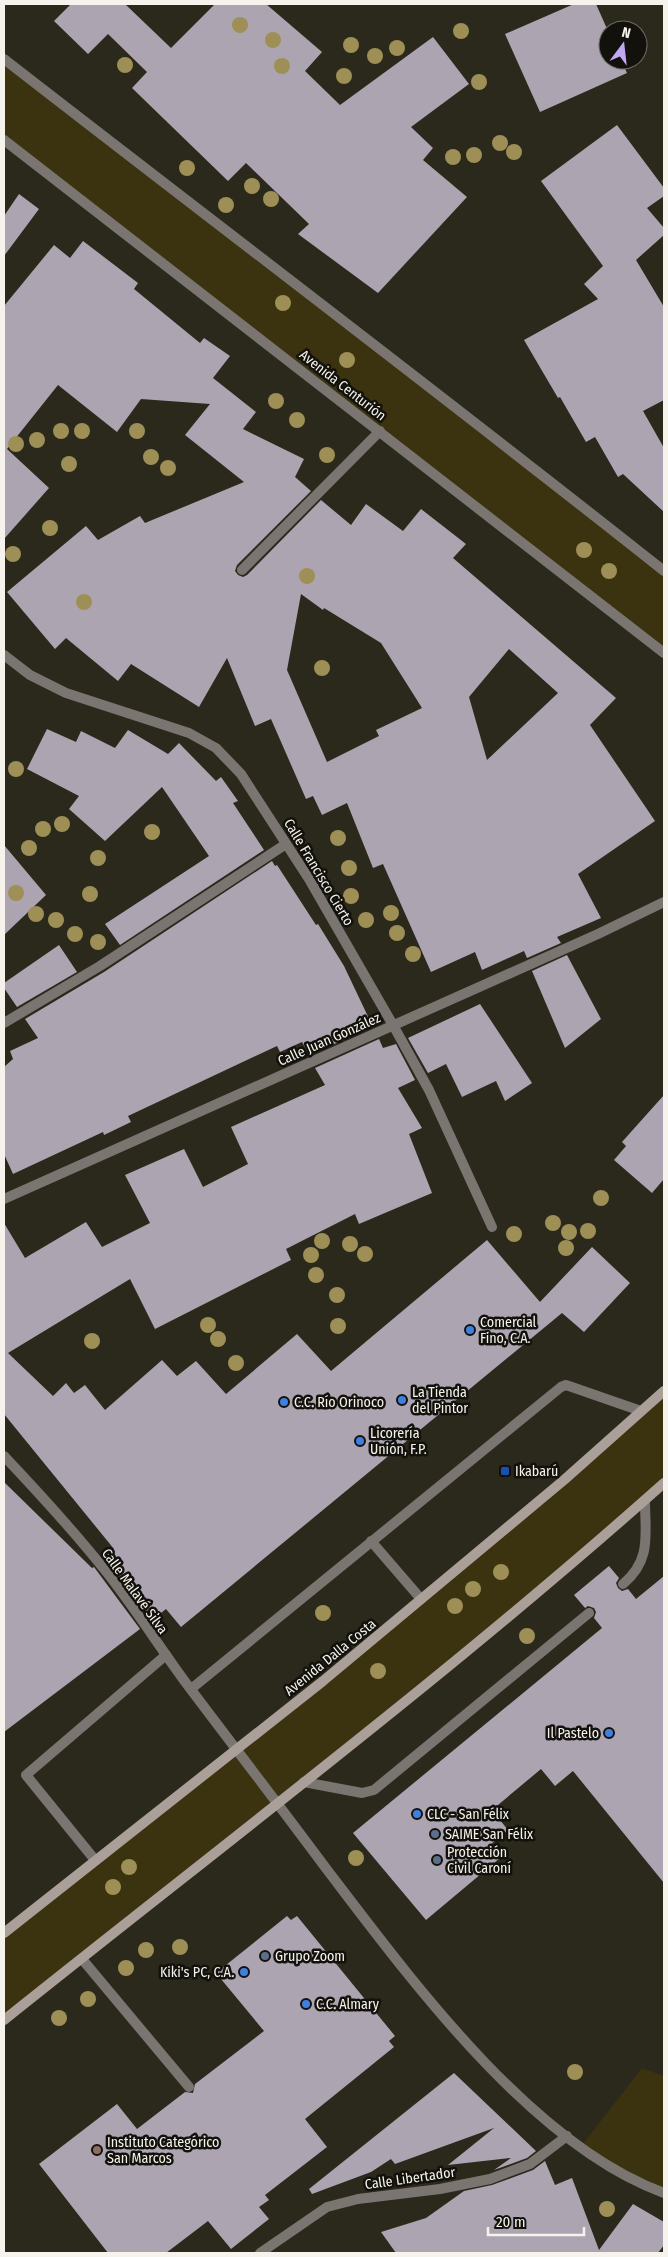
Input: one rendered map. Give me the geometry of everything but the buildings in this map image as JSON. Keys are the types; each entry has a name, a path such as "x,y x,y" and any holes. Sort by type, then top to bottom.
{"street":[{"path":"4,59 275,271 543,475 664,571"},
{"name":"Avenida Centurión","path":"4,140 664,653"},
{"path":"242,570 380,431"},
{"name":"Calle Francisco Cierto","path":"4,654 30,675 66,693 189,733 216,748 241,774 309,879 393,1025 428,1090 492,1227"},
{"path":"4,1023 100,966 286,844"},
{"name":"Calle Juan González","path":"4,1199 664,902"},
{"path":"191,1689 563,1386 641,1412"},
{"name":"Avenida Dalla Costa","path":"4,1933 323,1681 564,1480 664,1391"},
{"name":"Calle Malavé Silva","path":"4,1456 35,1488 104,1569 191,1689 383,1943 440,2012 514,2090 566,2136 613,2168 664,2193"},
{"path":"4,2020 278,1804 542,1590 664,1483"},
{"path":"623,1584 634,1575 644,1557 645,1501"},
{"path":"371,1541 421,1600"},
{"path":"304,1782 362,1793 374,1790 589,1612"},
{"path":"95,1860 26,1775 166,1655"},
{"path":"82,1959 189,2087"},
{"name":"Calle Libertador","path":"260,2253 327,2207 368,2197 440,2189 490,2179 530,2164 566,2136"}],"shaded area":[{"path":"4,59 664,571 664,653 4,140"},
{"path":"664,1391 664,1483 640,1505 4,2020 4,1933 323,1681"},
{"path":"642,2068 664,2076 664,2190 614,2166 582,2145"}],"place":[{"name":"Comercial Fino, C.A.","path":"470,1330"},
{"name":"La Tienda del Pintor","path":"402,1400"},
{"name":"C.C. Río Orinoco","path":"284,1402"},
{"name":"Licorería Unión, F.P.","path":"360,1441"},
{"name":"Ikabarú","path":"505,1471"},
{"name":"Il Pastelo","path":"609,1733"},
{"name":"CLC - San Félix","path":"417,1814"},
{"name":"SAIME San Félix","path":"435,1834"},
{"name":"Protección Civil Caroní","path":"437,1860"},
{"name":"Grupo Zoom","path":"265,1956"},
{"name":"Kiki's PC, C.A.","path":"244,1972"},
{"name":"C.C. Almary","path":"306,2004"},
{"name":"Instituto Categórico San Marcos","path":"97,2150"}]}
